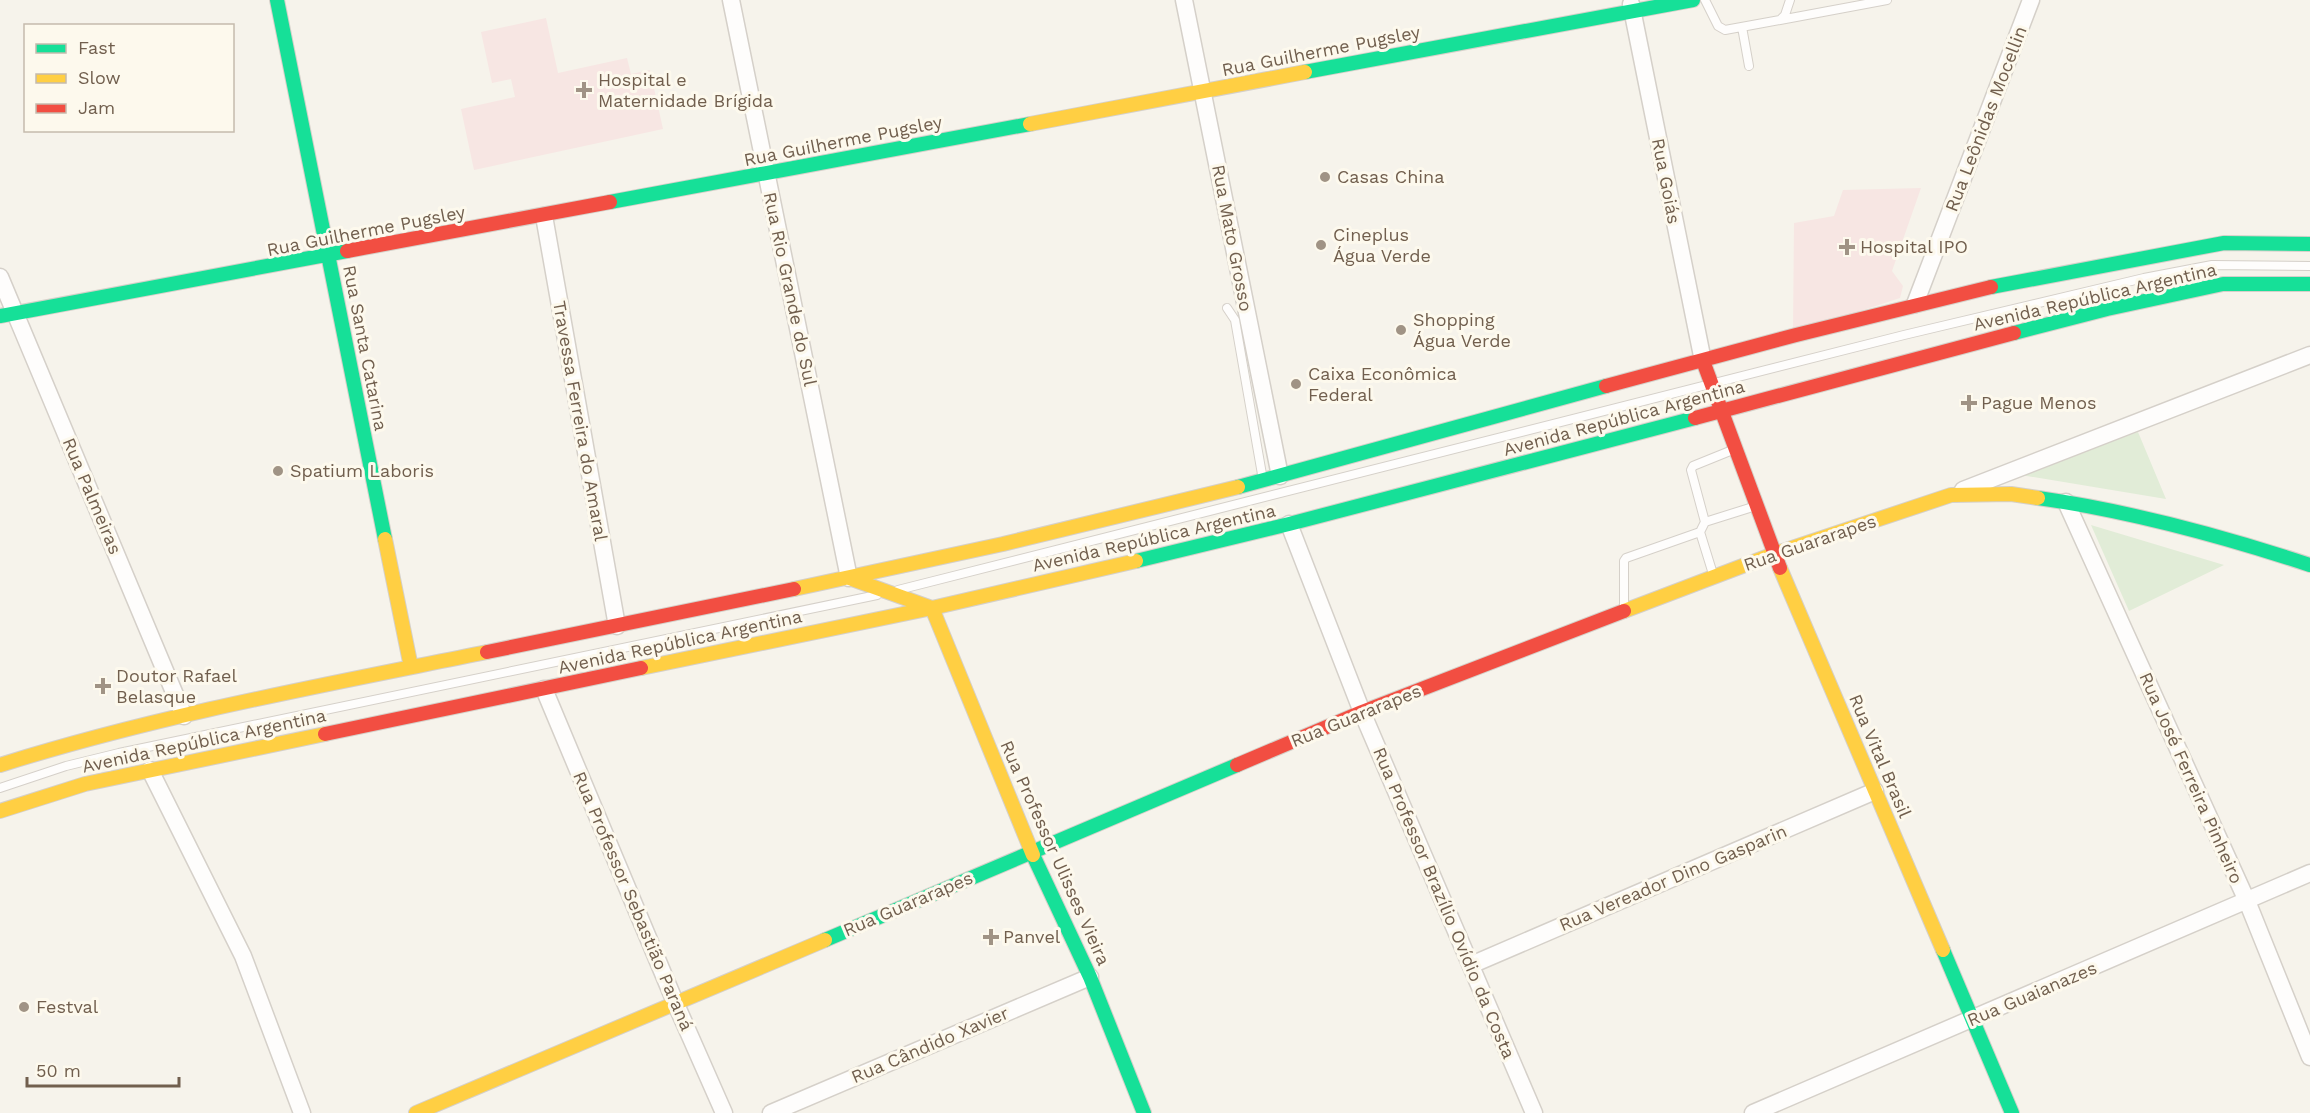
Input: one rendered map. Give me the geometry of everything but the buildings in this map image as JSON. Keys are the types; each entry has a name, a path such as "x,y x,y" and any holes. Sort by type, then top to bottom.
{"street":[{"name":"Rua Santa Catarina","path":"277,0 411,667"},
{"name":"Rua Rio Grande do Sul","path":"731,0 849,578"},
{"name":"Rua Mato Grosso","path":"1184,0 1280,476"},
{"name":"Rua Guilherme Pugsley","path":"8,315 1202,91 1631,5 1693,0"},
{"name":"Rua Leônidas Mocellin","path":"1915,304 2031,0"},
{"name":"Rua Goiás","path":"1631,5 1702,361"},
{"name":"Travessa Ferreira do Amaral","path":"544,216 617,626"},
{"name":"Avenida República Argentina","path":"0,765 79,741 184,716 411,667 849,578 1086,525 1263,481 1915,304 2224,243 2310,244"},
{"name":"Rua Palmeiras","path":"0,277 8,315 184,716"},
{"name":"Avenida República Argentina","path":"0,811 85,784 932,608 1289,524 2107,309 2223,284 2310,284"},
{"name":"Rua Guararapes","path":"416,1113 1362,712 1774,554 1951,495 2310,355"},
{"name":"Rua Vital Brasil","path":"1702,361 1774,554 2012,1113"},
{"path":"1951,495 2011,494 2066,502 2170,525 2265,550 2310,565"},
{"name":"Rua José Ferreira Pinheiro","path":"2066,502 2247,901 2310,1057"},
{"name":"Rua Professor Brazílio Ovídio da Costa","path":"1289,524 1362,712 1534,1113"},
{"path":"849,578 932,608"},
{"name":"Rua Professor Ulisses Vieira","path":"932,608 1031,852 1090,977 1144,1113"},
{"name":"Rua Professor Sebastião Paraná","path":"544,689 724,1113"},
{"path":"150,770 243,956 302,1113"},
{"name":"Rua Vereador Dino Gasparin","path":"1471,964 1875,791"},
{"name":"Rua Guaianazes","path":"1753,1113 1775,1109 1972,1020 2310,873"},
{"name":"Rua Cândido Xavier","path":"771,1113 1090,977"}],"lane":[{"path":"1705,0 1718,27 1725,30 1887,0"},
{"path":"1780,20 1785,15 1790,0"},
{"path":"1742,27 1749,66"},
{"path":"0,788 66,766 119,753 890,592 1711,384 2144,278 2212,265 2310,266"},
{"path":"1227,308 1235,320 1263,481"},
{"path":"1714,578 1700,532 1705,522 1691,470 1693,466 1735,449"},
{"path":"1705,522 1756,506"},
{"path":"1624,612 1626,558 1700,532"}],"shaded area":[{"name":"Hospital e Maternidade Brígida","path":"546,18 558,73 627,58 631,74 650,70 663,129 474,170 461,109 515,97 511,79 492,83 481,32"},
{"name":"Hospital IPO","path":"1921,188 1892,271 1903,286 1900,298 1793,333 1794,223 1834,216 1843,190"}],"green space":[{"path":"2138,432 2166,499 2015,474"},
{"path":"2091,525 2224,565 2129,611"}],"traffic: fast":[{"path":"277,0 385,539"},
{"path":"1305,72 1693,0"},
{"path":"610,202 1030,124"},
{"path":"1991,287 2224,243 2310,244"},
{"path":"0,316 347,251"},
{"path":"2014,333 2107,309 2223,284 2310,284"},
{"path":"1238,487 1606,386"},
{"path":"1136,561 1289,524 1695,418"},
{"path":"2038,498 2107,510 2176,526 2310,565"},
{"path":"825,940 1237,765"},
{"path":"1033,855 1090,977 1144,1113"},
{"path":"1943,950 2012,1113"}],"traffic: slow":[{"path":"1030,124 1305,72"},
{"path":"794,589 1003,544 1238,487"},
{"path":"1624,611 1774,554 1951,495 2011,494 2038,498"},
{"path":"385,539 411,667"},
{"path":"641,668 932,608 1136,561"},
{"path":"1780,568 1943,950"},
{"path":"849,578 932,608 1033,855"},
{"path":"0,765 181,716 487,652"},
{"path":"0,811 85,784 325,734"},
{"path":"416,1113 825,940"}],"traffic: jam":[{"path":"347,251 610,202"},
{"path":"1606,386 1796,335 1991,287"},
{"path":"1695,418 2014,333"},
{"path":"1703,361 1780,568"},
{"path":"487,652 794,589"},
{"path":"1237,765 1362,712 1624,611"},
{"path":"325,734 641,668"}],"place":[{"name":"Hospital e Maternidade Brígida","path":"584,90"},
{"name":"Casas China","path":"1325,177"},
{"name":"Cineplus Água Verde","path":"1321,245"},
{"name":"Hospital IPO","path":"1847,247"},
{"name":"Shopping Água Verde","path":"1401,330"},
{"name":"Caixa Econômica Federal","path":"1296,384"},
{"name":"Pague Menos","path":"1969,403"},
{"name":"Spatium Laboris","path":"278,471"},
{"name":"Doutor Rafael Belasque","path":"103,686"},
{"name":"Panvel","path":"991,937"},
{"name":"Festval","path":"24,1007"}]}
